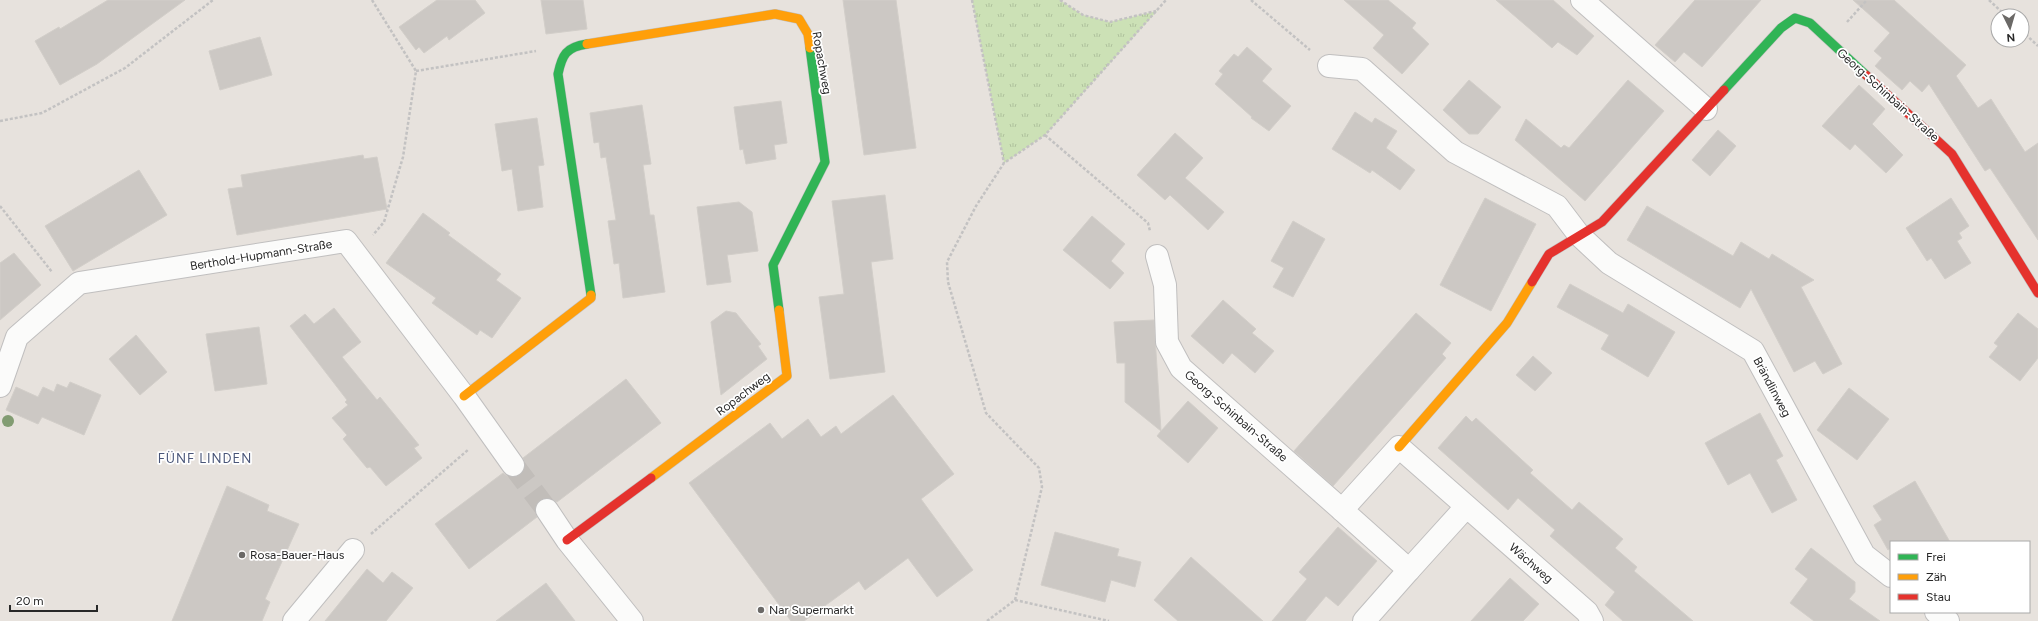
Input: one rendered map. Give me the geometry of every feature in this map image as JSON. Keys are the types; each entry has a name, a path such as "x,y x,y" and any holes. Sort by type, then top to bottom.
{"street":[{"path":"1582,0 1706,109"},
{"name":"Ropachweg","path":"561,58 574,46 775,14 799,19 808,34 825,162 773,265 787,376 567,540"},
{"name":"Georg-Schinbain-Straße","path":"1342,510 1507,323 1549,254 1602,222 1781,28 1795,18 1810,23 1952,154 2038,293"},
{"path":"464,396 591,298 558,74 561,58"},
{"path":"1329,66 1362,69 1455,152 1557,206 1579,235"},
{"name":"Brändlinweg","path":"1579,235 1609,263 1753,351 1864,555 1890,575"},
{"name":"Berthold-Hupmann-Straße","path":"0,386 17,338 79,284 346,241 464,396 488,432 513,465"},
{"name":"Georg-Schinbain-Straße","path":"1157,256 1165,285 1167,342 1181,368 1409,570"},
{"path":"1364,621 1466,507 1399,447"},
{"name":"Wächweg","path":"1466,507 1587,612 1592,621"},
{"path":"546,510 567,540 632,621"},
{"path":"294,621 353,550"},
{"path":"1937,613 1948,621"}],"path":[{"path":"0,121 42,113 125,68 213,0"},
{"path":"357,255 384,222 402,157 416,71 372,0"},
{"path":"972,0 1004,163"},
{"path":"1060,0 1082,15 1110,22 1157,11"},
{"path":"987,621 1015,600 1042,487 1039,468 986,413 948,282 947,262 976,206 1004,163 1045,135 1166,0"},
{"path":"1251,0 1329,66"},
{"path":"1989,0 1998,8"},
{"path":"2030,38 2038,46"},
{"path":"416,71 538,51 561,58"},
{"path":"1045,135 1148,224 1157,256"},
{"path":"0,206 68,292"},
{"path":"353,550 488,432"},
{"path":"1015,600 1109,621"}],"green space":[{"path":"972,0 1060,0 1083,15 1110,22 1157,11 1045,135 1004,163"}],"building":[{"path":"108,0 185,0 97,64 60,85 35,41 59,27 60,29"},
{"path":"437,0 475,0 485,13 449,40 447,36 424,53 419,47 416,50 399,27"},
{"path":"541,0 583,0 587,29 546,34"},
{"path":"843,0 896,0 916,148 864,155"},
{"path":"1344,0 1388,0 1416,23 1412,28 1429,44 1402,74 1373,48 1384,35"},
{"path":"1496,0 1553,0 1594,36 1577,55 1558,42 1552,48"},
{"path":"1695,0 1761,0 1702,67 1684,52 1675,62 1655,45"},
{"path":"1853,0 1894,0 1966,65 1956,76 1978,108 1991,99 2025,152 2038,143 2038,240 1990,168 1985,171 1929,84 1922,92 1910,81 1902,90 1875,66 1882,58 1874,51 1890,33"},
{"path":"260,37 272,75 220,90 209,51"},
{"path":"1247,47 1272,69 1262,81 1291,106 1269,131 1251,118 1252,117 1215,84 1223,74 1219,71 1234,54 1238,57"},
{"path":"1469,80 1501,107 1478,134 1469,134 1443,110"},
{"path":"1628,80 1664,111 1585,201 1515,140 1526,119 1561,148 1564,145 1569,148"},
{"path":"1859,85 1885,109 1872,124 1903,155 1886,173 1855,144 1850,150 1822,126"},
{"path":"781,101 787,143 774,145 776,159 746,164 743,149 740,150 734,107"},
{"path":"642,105 651,164 643,165 650,215 654,215 665,292 623,298 619,263 614,264 608,221 616,220 606,157 601,158 599,142 594,143 590,113"},
{"path":"1355,112 1372,123 1375,118 1397,131 1386,148 1415,170 1400,190 1372,170 1370,173 1332,149"},
{"path":"537,118 544,165 538,166 543,207 518,211 512,169 502,171 495,124"},
{"path":"1718,130 1736,146 1710,176 1692,160"},
{"path":"1175,133 1203,158 1185,178 1224,212 1208,230 1170,195 1165,200 1137,175"},
{"path":"363,155 364,159 377,157 387,209 237,235 228,189 243,187 241,175"},
{"path":"139,170 167,215 73,271 45,226"},
{"path":"885,195 893,259 871,262 885,372 830,379 819,297 844,294 832,201"},
{"path":"1485,198 1536,224 1491,311 1440,285"},
{"path":"1951,198 1969,226 1959,233 1962,238 1957,241 1971,263 1945,279 1931,258 1927,261 1906,228"},
{"path":"739,202 752,212 758,251 727,255 731,282 707,285 697,207"},
{"path":"1647,206 1733,256 1741,242 1769,259 1772,254 1814,280 1801,287 1842,364 1823,374 1815,361 1794,372 1751,289 1740,308 1627,240"},
{"path":"423,213 450,233 448,235 501,274 496,280 521,298 492,338 480,330 477,335 432,303 436,298 386,263"},
{"path":"1092,216 1125,244 1111,261 1124,273 1110,289 1063,250"},
{"path":"1293,221 1325,239 1293,297 1273,287 1284,268 1271,261"},
{"path":"14,253 41,285 0,320 0,263"},
{"path":"1570,284 1623,313 1628,304 1675,332 1648,377 1601,349 1609,335 1557,307"},
{"path":"1223,300 1256,329 1252,333 1274,351 1255,373 1232,353 1223,364 1191,336"},
{"path":"334,308 361,342 342,357 377,400 380,397 419,445 414,448 422,458 386,486 370,467 367,468 343,439 347,435 332,418 348,405 345,402 347,400 290,326 305,314 314,324"},
{"path":"726,311 736,313 761,344 758,346 767,359 721,395 711,322"},
{"path":"1416,313 1451,343 1442,354 1446,358 1333,486 1294,451"},
{"path":"2018,313 2038,329 2038,358 2020,381 1989,357 1998,346 1994,343"},
{"path":"1154,320 1161,431 1125,402 1125,363 1117,363 1114,322"},
{"path":"259,327 267,384 215,391 206,334"},
{"path":"136,335 167,372 140,395 109,359"},
{"path":"1533,356 1552,373 1535,391 1516,375"},
{"path":"626,379 661,423 557,502 547,498 540,500 536,504 535,510 537,517 469,569 435,524 503,473 507,476 514,477 521,475 524,471 525,464 523,458"},
{"path":"70,382 101,395 84,435 42,417 38,424 6,410 16,387 38,397 43,387 54,392 57,384 67,388"},
{"path":"1849,388 1889,419 1857,460 1817,430"},
{"path":"893,395 954,474 921,499 973,570 937,597 908,558 865,590 859,581 804,621 791,621 689,483 770,423 782,439 808,419 821,437 836,426 841,434"},
{"path":"1188,401 1218,428 1188,463 1157,436"},
{"path":"1760,413 1783,456 1776,460 1797,500 1772,513 1750,473 1728,485 1705,443"},
{"path":"1466,416 1472,422 1476,418 1533,470 1530,473 1572,510 1579,502 1623,539 1615,548 1637,567 1634,571 1693,621 1623,621 1605,605 1615,592 1550,536 1555,530 1518,498 1508,510 1438,448"},
{"path":"1915,481 1949,541 1890,541 1890,549 1888,550 1874,525 1882,520 1873,506"},
{"name":"Rosa-Bauer-Haus","path":"227,486 269,505 267,511 299,524 265,599 270,602 262,621 172,621"},
{"path":"1338,527 1377,561 1338,606 1326,596 1305,621 1272,621 1307,579 1299,572"},
{"path":"1055,532 1119,549 1117,556 1141,562 1135,587 1111,580 1105,602 1041,585"},
{"path":"1811,548 1855,582 1855,592 1849,599 1880,621 1814,621 1790,603 1808,579 1795,569"},
{"path":"1191,557 1263,621 1178,621 1154,600"},
{"path":"367,569 383,583 392,572 413,588 386,621 325,621"},
{"path":"1510,578 1539,604 1523,621 1471,621"},
{"path":"546,583 575,621 496,621"}],"tunnel":[{"path":"513,465 547,510"}],"traffic: fast":[{"path":"1724,90 1781,28 1795,18 1810,23 1866,75"},
{"path":"587,44 574,47 566,53 561,62 558,74 591,295"},
{"path":"779,310 773,265 825,162 810,48"}],"traffic: slow":[{"path":"587,44 775,14 799,19 808,34 810,48"},
{"path":"1399,447 1507,323 1532,282"},
{"path":"464,396 591,298 591,295"},
{"path":"651,478 787,376 779,310"}],"traffic: jam":[{"path":"1866,75 1952,154 2038,293"},
{"path":"1532,282 1549,254 1602,222 1724,90"},
{"path":"567,540 651,478"}],"place":[{"name":"Rosa-Bauer-Haus","path":"242,555"},
{"name":"Nar Supermarkt","path":"761,610"}],"district":[{"name":"FÜNF LINDEN","path":"205,458"}]}
